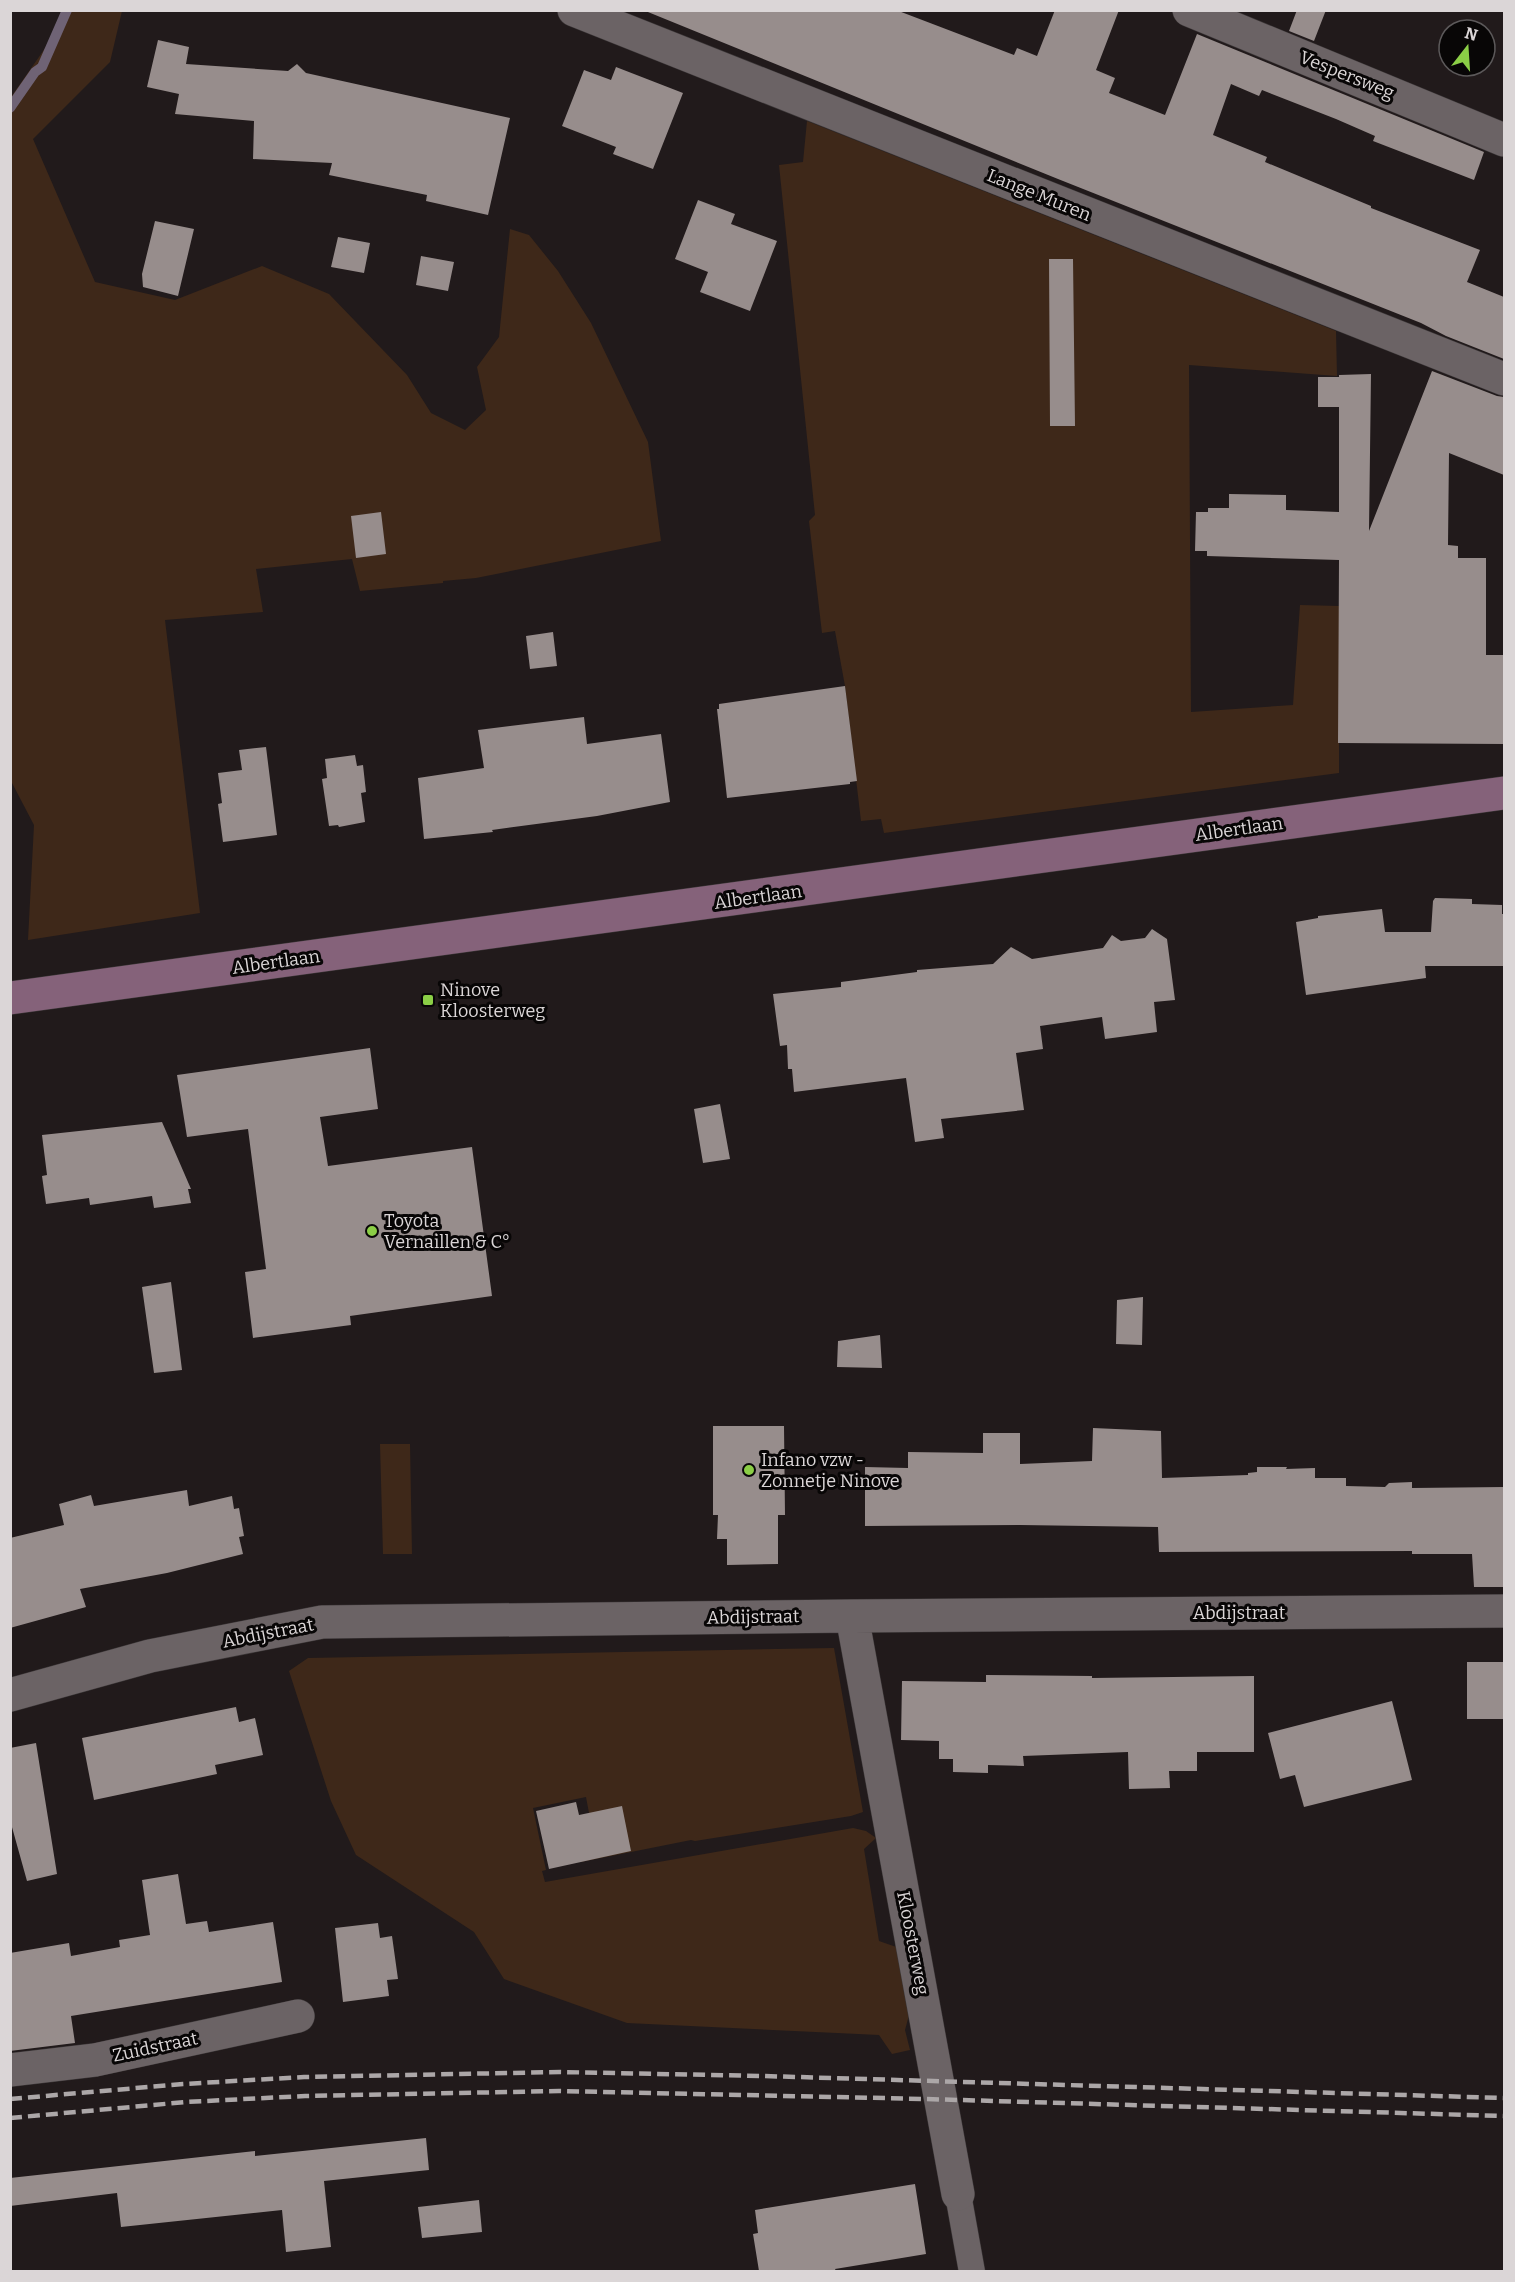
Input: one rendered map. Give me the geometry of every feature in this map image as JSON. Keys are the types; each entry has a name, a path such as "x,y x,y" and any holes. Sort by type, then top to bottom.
{"main road":[{"name":"Albertlaan","path":"10,998 1504,793"}],"street":[{"name":"Lange Muren","path":"574,10 1504,380"},
{"name":"Vespersweg","path":"1189,10 1504,140"},
{"name":"Abdijstraat","path":"10,1695 150,1656 322,1622 1504,1611"},
{"name":"Kloosterweg","path":"852,1616 972,2271"},
{"name":"Zuidstraat","path":"10,2070 95,2060 298,2016"}],"shaded area":[{"path":"71,11 122,11 110,62 33,139 95,282 175,300 262,266 329,294 407,375 431,413 465,430 486,410 477,367 499,337 510,229 529,235 558,271 591,323 648,442 661,541 476,578 360,591 352,559 256,569 263,612 165,620 200,913 28,940 34,825 11,781 11,97"},
{"path":"807,121 1336,331 1337,376 1189,365 1191,712 1293,705 1300,605 1339,606 1339,773 884,833 881,819 861,821 845,686 835,631 822,633 809,521 815,515 779,165 803,162"},
{"path":"380,1444 410,1444 412,1554 383,1554"},
{"path":"834,1648 863,1812 851,1816 691,1840 581,1862 589,1813 586,1797 533,1808 546,1870 542,1871 545,1882 853,1828 866,1831 876,1838 864,1849 879,1941 902,1949 912,2004 905,2030 910,2050 892,2054 879,2035 627,2023 504,1979 474,1932 356,1855 331,1801 289,1671 308,1658"}],"building":[{"path":"643,10 896,10 1014,55 1017,48 1037,56 1055,10 1119,10 1096,70 1115,78 1109,93 1165,115 1197,34 1484,152 1474,180 1373,141 1375,136 1336,119 1262,90 1259,96 1231,84 1213,135 1267,157 1265,162 1371,206 1371,208 1480,250 1467,282 1504,297 1504,359 1446,336 1421,323 1058,179"},
{"path":"1297,10 1326,10 1314,41 1289,31"},
{"path":"158,40 189,47 186,64 288,71 297,64 306,73 510,118 488,215 426,201 427,195 329,175 332,163 253,159 254,121 175,114 179,94 147,87"},
{"path":"616,67 683,93 653,169 613,154 616,147 562,126 584,70 611,80"},
{"path":"698,200 735,214 731,224 777,241 750,311 700,292 708,272 675,259"},
{"path":"155,221 194,229 178,296 143,287 142,274"},
{"path":"338,237 370,243 364,273 331,267"},
{"path":"421,256 454,262 448,291 416,285"},
{"path":"1049,259 1073,259 1075,426 1050,426"},
{"path":"1432,371 1504,397 1504,475 1449,453 1448,545 1458,546 1458,558 1486,558 1486,655 1504,655 1504,744 1338,743 1339,560 1207,556 1207,551 1195,551 1196,512 1208,512 1208,508 1229,508 1229,494 1286,495 1286,510 1339,512 1339,407 1318,407 1318,377 1371,374 1369,531"},
{"path":"381,512 386,554 356,558 351,516"},
{"path":"553,632 557,666 530,669 526,636"},
{"path":"845,686 857,781 850,782 850,784 727,798 717,709 719,709 719,704"},
{"path":"584,717 587,744 661,734 670,802 597,816 492,830 493,832 424,839 418,778 484,768 478,730"},
{"path":"266,747 277,835 223,842 218,804 222,803 218,773 242,770 239,750"},
{"path":"355,755 357,766 363,765 366,792 361,793 365,822 339,827 338,825 329,826 322,779 327,778 325,759"},
{"path":"1435,898 1472,899 1472,904 1502,905 1504,966 1425,966 1426,978 1306,995 1296,922 1318,918 1318,916 1382,909 1385,932 1431,932"},
{"path":"1152,929 1167,939 1175,1000 1154,1002 1157,1032 1105,1039 1102,1017 1040,1026 1043,1049 1016,1053 1024,1110 941,1119 944,1138 915,1142 906,1078 794,1092 792,1069 788,1069 787,1045 780,1046 773,994 841,987 841,982 917,972 917,970 993,964 1011,947 1032,959 1103,948 1112,935 1121,941 1145,938"},
{"name":"Toyota Vernaillen & C°","path":"370,1048 378,1109 320,1117 328,1166 472,1147 492,1296 350,1316 351,1325 253,1338 245,1272 266,1269 248,1129 187,1137 177,1075"},
{"path":"720,1104 730,1159 703,1163 694,1109"},
{"path":"162,1122 191,1189 188,1189 191,1203 154,1208 152,1196 90,1205 89,1198 46,1204 42,1176 47,1175 42,1135"},
{"path":"171,1282 182,1370 154,1373 142,1287"},
{"path":"1143,1297 1142,1345 1116,1344 1117,1300"},
{"path":"880,1335 882,1368 837,1367 838,1341"},
{"name":"Infano vzw - Zonnetje Ninove","path":"713,1426 784,1426 785,1515 778,1515 778,1564 727,1565 727,1539 717,1539 718,1515 713,1515"},
{"path":"1093,1428 1161,1431 1162,1478 1248,1475 1248,1473 1257,1472 1257,1467 1287,1467 1286,1469 1315,1468 1315,1478 1346,1478 1346,1486 1385,1487 1389,1483 1412,1482 1412,1488 1504,1487 1504,1587 1474,1587 1472,1554 1412,1554 1412,1551 1159,1552 1158,1527 865,1526 865,1467 908,1468 908,1452 983,1453 983,1433 1020,1433 1020,1464 1092,1461"},
{"path":"187,1490 189,1506 232,1496 234,1509 239,1508 244,1536 239,1537 243,1554 167,1573 80,1589 86,1607 10,1628 10,1538 64,1525 59,1504 91,1495 94,1506"},
{"path":"1467,1662 1504,1662 1504,1719 1467,1719"},
{"path":"986,1675 1092,1676 1092,1678 1254,1676 1254,1752 1197,1752 1197,1771 1169,1771 1170,1788 1129,1789 1128,1752 1023,1756 1024,1766 988,1765 988,1773 953,1772 953,1759 939,1759 939,1741 901,1740 902,1681 986,1682"},
{"path":"1392,1701 1412,1780 1304,1807 1295,1775 1280,1779 1268,1733"},
{"path":"236,1707 239,1722 255,1718 263,1755 215,1765 217,1774 94,1800 82,1738"},
{"path":"36,1743 57,1874 27,1881 10,1820 10,1748"},
{"path":"576,1802 579,1815 622,1806 631,1851 549,1869 536,1811"},
{"path":"178,1874 186,1924 207,1921 209,1932 273,1922 282,1982 71,2016 75,2043 10,2051 10,1953 69,1943 71,1956 120,1947 119,1940 150,1935 142,1880"},
{"path":"378,1923 380,1938 392,1936 398,1979 387,1980 389,1996 343,2002 335,1928"},
{"path":"426,2138 429,2170 324,2181 331,2247 286,2252 282,2210 121,2227 117,2193 10,2206 10,2178 255,2151 255,2156"},
{"path":"915,2184 926,2254 835,2269 836,2271 759,2271 753,2234 758,2233 755,2210"},
{"path":"479,2200 482,2232 422,2238 418,2207"}],"waterway":[{"path":"10,108 35,72 42,67 67,10"}],"railway":[{"path":"10,2099 183,2084 304,2077 560,2072 1504,2098"},
{"path":"10,2118 186,2102 305,2096 559,2091 1504,2116"}],"place":[{"name":"Ninove Kloosterweg","path":"428,1000"},
{"name":"Toyota Vernaillen & C°","path":"372,1231"},
{"name":"Infano vzw - Zonnetje Ninove","path":"749,1470"}]}
